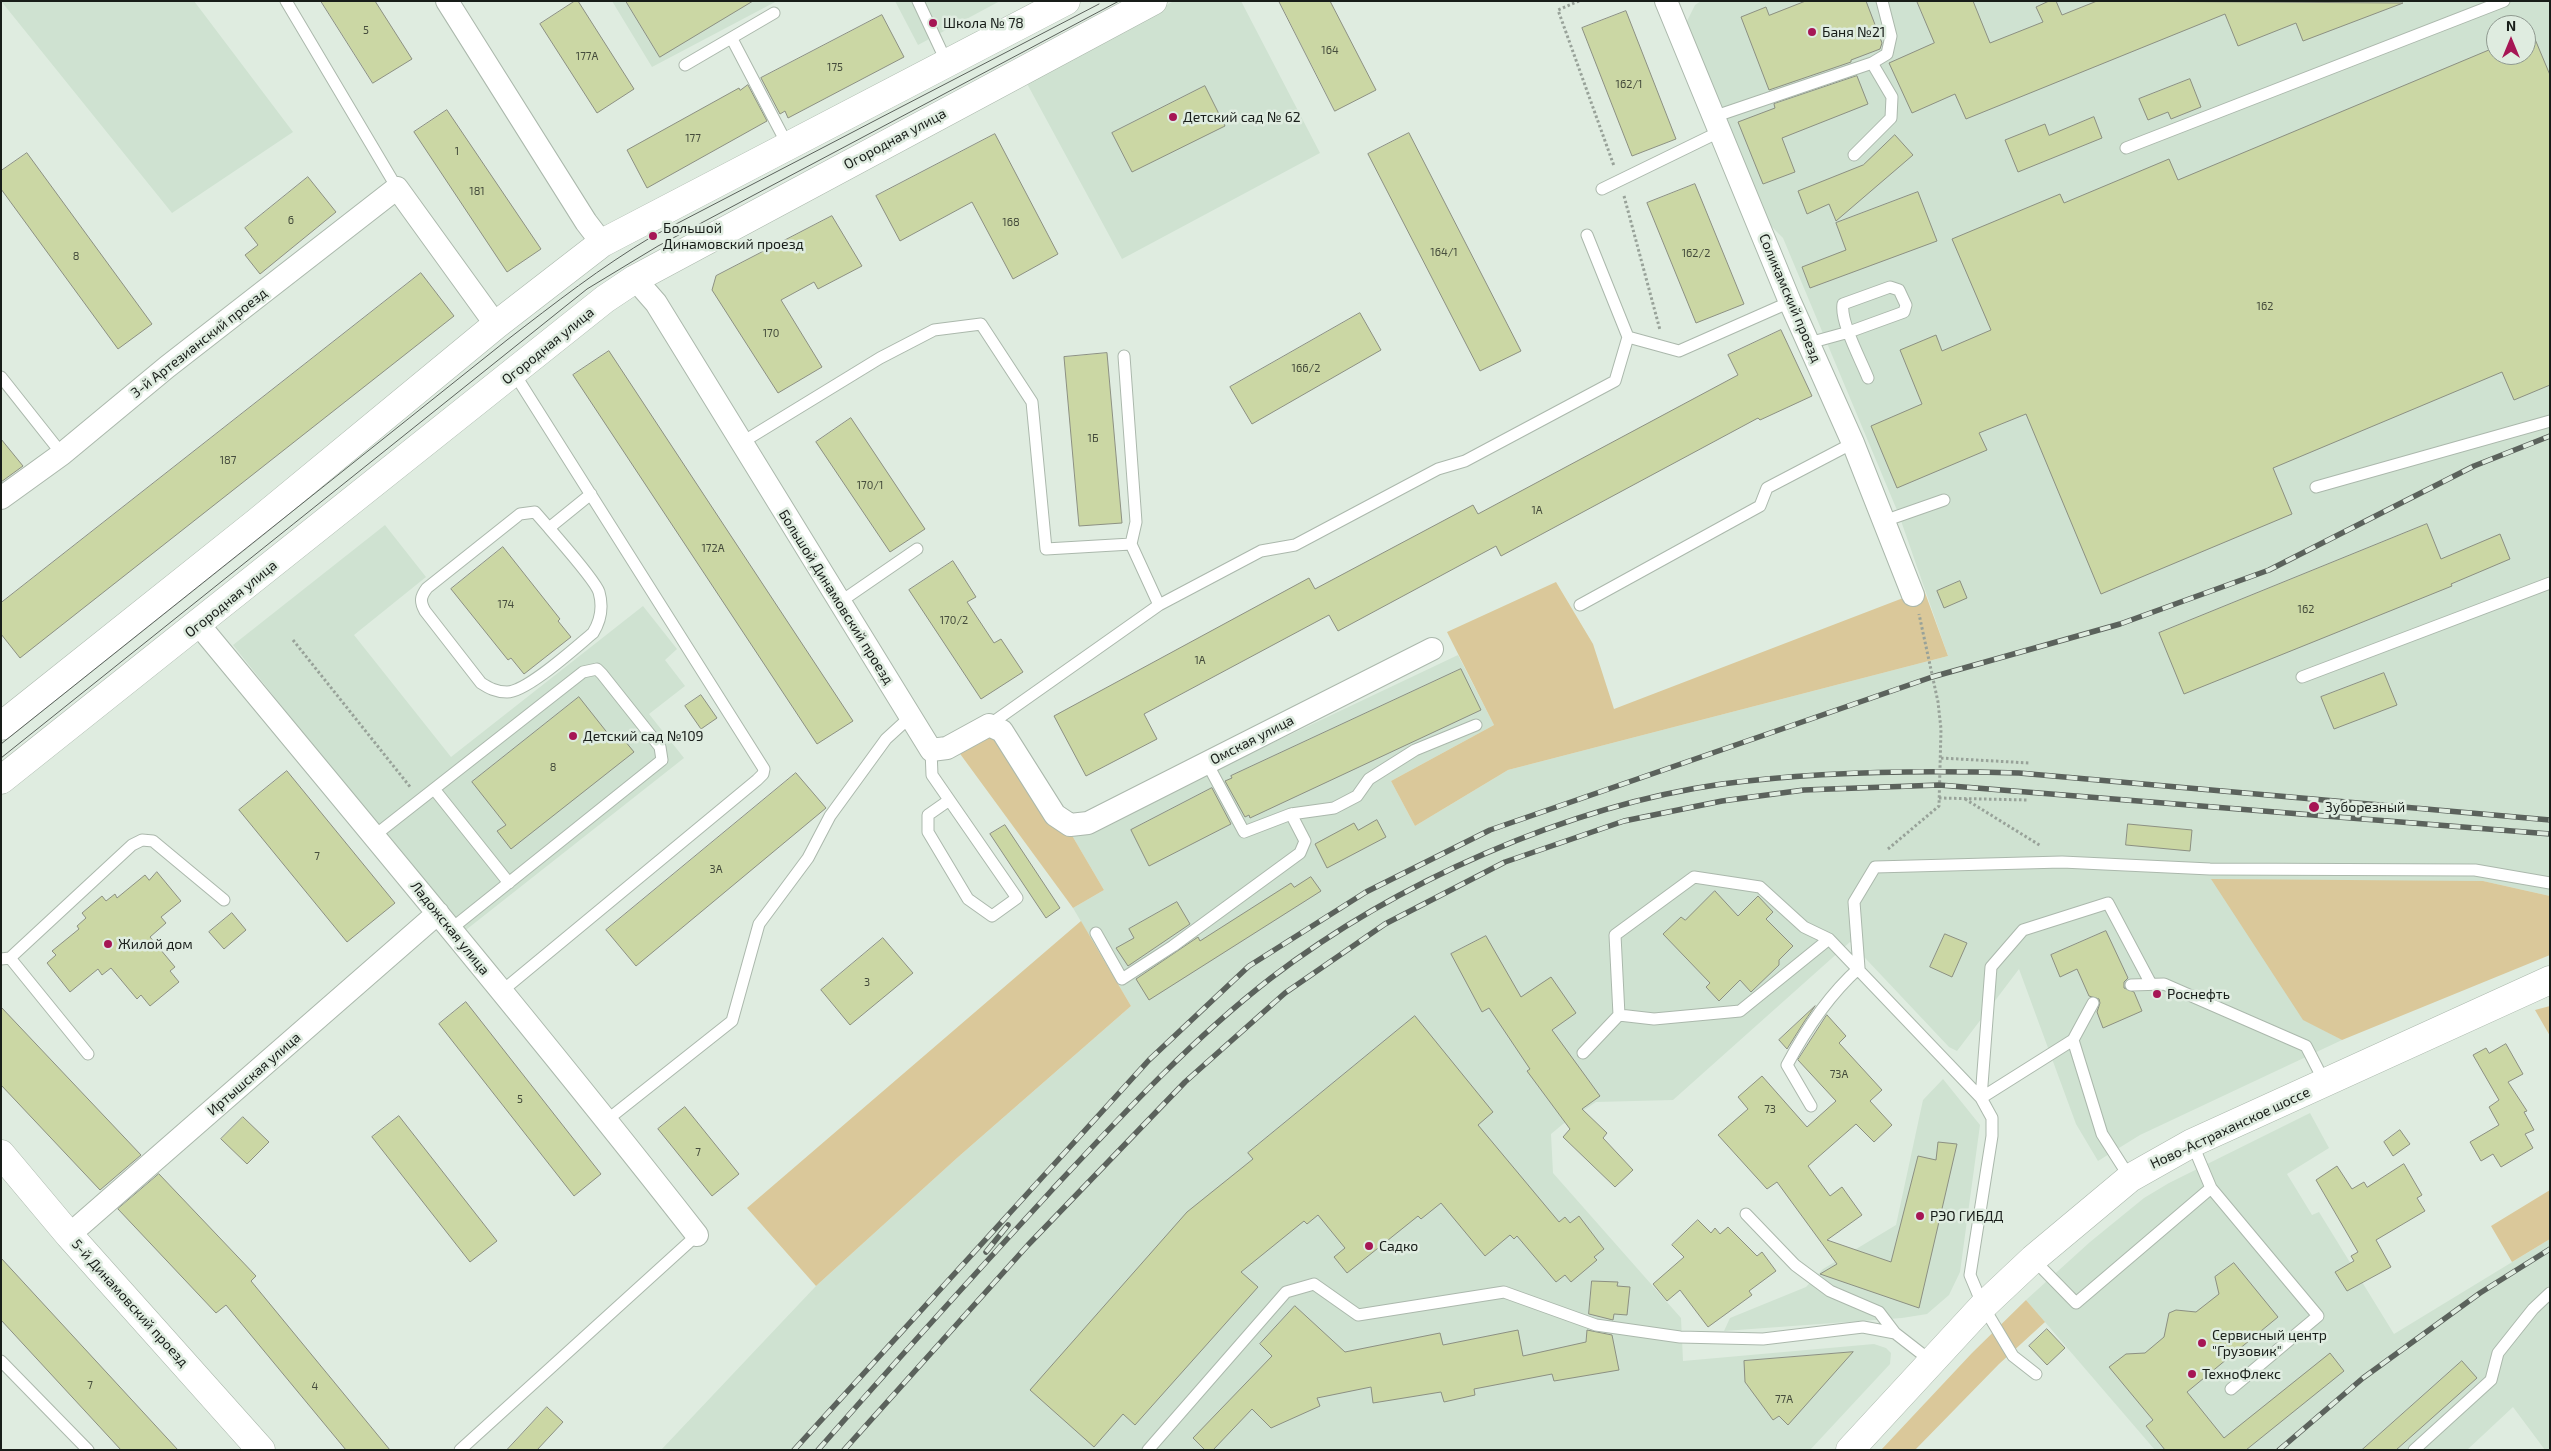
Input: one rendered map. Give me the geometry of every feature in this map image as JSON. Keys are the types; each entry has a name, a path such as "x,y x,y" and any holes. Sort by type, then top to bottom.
{"street":[{"path":"447,1 586,222 602,243"},
{"path":"1,726 265,516 496,325 602,243 787,144 948,64 1066,1"},
{"name":"Огородная улица","path":"1,780 605,300 635,279 1153,1"},
{"name":"Соликамский проезд","path":"1666,1 1790,302 1853,444 1913,595"},
{"path":"397,188 496,325"},
{"name":"3-й Артезианский проезд","path":"1,498 62,454 167,367 397,188"},
{"name":"Большой Динамовский проезд","path":"635,279 656,303 910,718 932,750"},
{"name":"Ладожская улица","path":"198,625 445,921 607,1120 697,1235"},
{"name":"Омская улица","path":"989,725 1002,731 1055,815 1070,825 1088,823 1432,649"},
{"path":"932,750 947,748 989,725"},
{"name":"Иртышская улица","path":"69,1235 445,921"},
{"name":"Ново-Астраханское шоссе","path":"1850,1450 1984,1306 2033,1259 2130,1178 2192,1144 2550,980"},
{"name":"5-й Динамовский проезд","path":"1,1154 69,1235 261,1450"}],"lane":[{"path":"286,1 397,188"},
{"path":"918,1 948,64"},
{"path":"1602,189 1716,124 1872,63 1888,54 1892,36 1882,1"},
{"path":"2126,148 2504,1"},
{"path":"685,64 732,39 774,13"},
{"path":"732,39 787,144"},
{"path":"1854,155 1890,118 1892,98 1872,63"},
{"path":"989,725 1160,605 1261,552 1294,545 1438,469 1465,461 1614,381 1628,337 1587,235"},
{"path":"1809,343 1849,332 1904,312 1906,305 1899,290 1890,287 1843,304 1841,313 1849,332 1868,378"},
{"path":"1628,337 1679,351 1790,302"},
{"path":"741,444 880,358 934,330 981,324 1032,402 1046,549 1131,544"},
{"path":"1124,356 1136,522 1131,544 1160,605"},
{"path":"502,991 763,774 761,761 514,373"},
{"path":"1,378 62,454"},
{"path":"2316,487 2550,420"},
{"path":"1580,604 1760,506 1767,488 1853,444"},
{"path":"549,528 591,494"},
{"path":"1884,521 1944,500"},
{"path":"535,512 549,528 598,590 601,606 600,622 594,633 524,688 508,692 492,690 481,683 425,611 421,604 421,596 427,588 520,514 535,512"},
{"path":"840,602 917,549"},
{"path":"2302,677 2550,583"},
{"path":"374,836 590,669 597,669 602,674 654,740 662,754 662,760 658,766 509,884 445,921"},
{"path":"607,1120 732,1021 759,924 808,858 830,816 886,739 910,718"},
{"path":"1207,763 1244,832 1291,814 1334,808 1357,796 1369,778 1415,750 1476,725"},
{"path":"932,750 932,775 948,801 1017,898 992,916 968,899 928,832 928,814 948,801"},
{"path":"434,789 509,884"},
{"path":"1096,933 1122,979 1173,946 1300,853 1305,841 1291,814"},
{"path":"88,1054 5,959 132,845 142,840 153,841 224,900"},
{"path":"1811,1106 1787,1065 1801,1038 1833,994 1859,968 1854,902 1875,867 2062,862 2210,869 2476,870 2550,883"},
{"path":"1583,1053 1619,1015 1615,935 1694,877 1760,886 1804,927 1829,939 1859,968 1981,1098 1992,1118 1992,1136 1970,1275 1984,1306 2013,1356 2036,1374"},
{"path":"1981,1098 1991,967 2022,930 2108,903 2151,984"},
{"path":"1619,1015 1654,1019 1740,1011 1829,939"},
{"path":"2131,985 2164,984 2306,1046 2325,1083"},
{"path":"1981,1098 2073,1040 2092,1003"},
{"path":"2073,1040 2102,1134 2130,1178"},
{"path":"2192,1144 2211,1188 2318,1316 2231,1389"},
{"path":"2033,1259 2076,1303 2211,1188"},
{"path":"1746,1214 1795,1265 1830,1290 1879,1312 1895,1333 1931,1361"},
{"path":"460,1450 697,1235"},
{"path":"1148,1450 1286,1292 1314,1284 1358,1315 1504,1292 1596,1325 1680,1337 1763,1339 1863,1327 1895,1333"},
{"path":"2414,1450 2491,1380 2498,1353 2533,1310 2550,1293"},
{"path":"1,1360 88,1450"}],"path":[{"path":"1875,867 1893,843 1939,806 1941,729 1938,702 1924,632"},
{"path":"293,640 421,800"},
{"path":"1941,758 2029,763"},
{"path":"1939,798 2027,800"},
{"path":"1965,799 2026,835 2062,862"}],"shaded area":[{"path":"1,1 194,1 293,132 172,213"},
{"path":"612,1 777,1 652,67"},
{"name":"Школа № 78","path":"895,1 1000,1 918,45"},
{"name":"Детский сад № 62","path":"1174,1 1241,1 1320,153 1122,259 1025,80"},
{"path":"1701,1 2550,1 2550,896 2483,881 2303,1019 2342,1040 2140,1135 2098,1161 2076,1124 2019,969 1957,1051 1949,1047 1850,942 1673,1100 1596,1102 1563,1124 1551,1134 1553,1173 1681,1318 1683,1361 1874,1344 1886,1348 1891,1353 1890,1364 1810,1450 661,1450 816,1286 957,1158 1131,1006 1073,908 1104,890 1070,832 1205,775 1458,655 1494,725 1391,781 1415,826 1508,770 1948,656 1899,515 1783,238 1766,221 1686,23 1695,5"},
{"name":"Детский сад №109","path":"385,525 426,577 354,635 451,757 643,606 677,649 665,660 685,686 649,714 684,758 462,933 233,645"},
{"path":"1556,582 1593,644 1614,709 1924,590 1948,656 1508,770 1415,826 1391,781 1494,725 1447,632"},
{"path":"988,735 998,738 1070,832 1104,890 1073,908 958,751"},
{"path":"2211,879 2483,881 2550,896 2550,955 2342,1040 2303,1020"},
{"path":"1081,921 1131,1006 957,1158 816,1286 747,1208"},
{"path":"2550,1006 2550,1036 2535,1010"},
{"path":"1943,1079 1980,1125 1960,1272 1949,1295 1927,1314 1902,1318 1724,1331 1730,1318 1806,1287 1823,1269 1896,1225 1923,1100"},
{"path":"2310,1113 2329,1148 2287,1174 2312,1215 2319,1212 2394,1334 2550,1239 2550,1450 2545,1450 2513,1407 2467,1450 2155,1450 2026,1300 2090,1242 2144,1198 2169,1183"},
{"path":"2550,1190 2550,1239 2512,1262 2491,1226"},
{"path":"2026,1300 2045,1322 1999,1364 1915,1450 1881,1450 1972,1353"}],"building":[{"path":"321,1 375,1 412,59 373,83"},
{"path":"575,1 578,1 634,89 597,113 540,24"},
{"path":"626,1 753,1 660,57"},
{"path":"1279,1 1330,1 1376,90 1335,111"},
{"name":"Баня №21","path":"1806,1 1866,1 1882,43 1880,49 1851,60 1851,62 1769,90 1741,17 1766,7 1769,15"},
{"path":"1917,1 1973,1 1990,43 2043,22 2036,7 2049,1 2056,1 2062,15 2097,1 2403,3 2303,41 2296,23 2238,46 2225,14 1966,119 1955,94 1912,113 1889,63 1934,43"},
{"path":"1626,11 1676,139 1632,156 1582,28"},
{"path":"882,15 904,57 788,118 785,111 780,114 761,78"},
{"path":"2536,42 2550,75 2550,385 2514,400 2502,372 2273,468 2292,514 2101,594 2026,414 1979,433 1987,450 1897,488 1871,426 1922,404 1900,350 1936,335 1942,351 1991,330 1952,239 2060,194 2064,203 2169,159 2178,180 2486,51 2486,65 2536,65"},
{"path":"1857,76 1868,104 1782,138 1795,172 1763,184 1738,122 1775,108 1774,104"},
{"path":"2190,79 2201,107 2171,119 2168,112 2148,120 2139,99"},
{"path":"748,85 767,121 647,188 627,150 739,88 740,90"},
{"path":"1205,86 1225,126 1132,172 1112,133"},
{"path":"447,110 541,249 507,272 414,132"},
{"path":"2094,117 2102,138 2018,172 2005,140 2045,124 2049,135"},
{"path":"1409,133 1521,351 1480,371 1368,154"},
{"path":"995,134 1058,254 1013,279 972,202 900,241 876,196"},
{"path":"1895,135 1913,155 1836,221 1829,204 1807,214 1798,191 1863,165"},
{"path":"27,153 152,324 118,349 1,189 1,171"},
{"path":"308,177 336,212 260,274 245,255 258,245 245,228"},
{"path":"1695,184 1744,304 1696,323 1647,203"},
{"path":"1918,192 1937,241 1810,288 1802,267 1846,250 1836,223"},
{"path":"832,216 862,266 818,289 814,282 781,300 822,367 778,393 712,290 716,276"},
{"path":"421,273 454,316 20,658 1,634 1,603"},
{"path":"1360,313 1381,350 1252,424 1230,387"},
{"path":"1781,330 1812,396 1760,420 1758,418 1501,556 1496,546 1338,631 1329,615 1144,714 1157,739 1086,776 1054,716 1309,578 1315,589 1473,505 1478,514 1738,375 1728,355"},
{"path":"609,351 853,721 817,744 573,375"},
{"path":"1107,353 1122,523 1079,526 1064,357"},
{"path":"851,418 925,529 890,552 816,442"},
{"path":"1,439 23,466 1,482"},
{"path":"2427,524 2441,559 2500,534 2510,559 2451,584 2452,586 2184,694 2159,633"},
{"path":"503,547 560,619 558,621 571,637 524,674 511,658 508,660 451,589"},
{"path":"953,561 976,597 967,602 994,643 1001,639 1023,672 981,699 909,590"},
{"path":"1960,581 1967,598 1944,608 1937,591"},
{"path":"1461,669 1481,710 1250,818 1249,815 1245,817 1225,781 1232,778 1231,776"},
{"path":"2384,673 2397,705 2334,729 2321,697"},
{"path":"701,695 717,718 701,729 685,706"},
{"path":"579,697 613,740 620,735 634,752 511,849 497,831 506,825 472,782"},
{"path":"287,771 395,903 347,942 239,810"},
{"path":"796,773 826,808 636,966 606,930"},
{"path":"1212,788 1231,824 1149,866 1131,830"},
{"path":"1377,820 1386,837 1327,868 1315,844 1354,823 1358,830"},
{"path":"2128,824 2192,830 2190,851 2126,845"},
{"path":"1005,825 1060,908 1046,918 990,834"},
{"name":"Жилой дом","path":"157,872 181,901 161,917 166,923 150,937 175,967 170,971 179,982 150,1006 141,995 137,999 111,968 102,975 98,969 70,992 47,963 56,955 52,951 79,929 77,926 86,918 82,913 102,896 106,901 115,894 117,898 145,875 149,880"},
{"path":"1311,877 1321,891 1149,1000 1136,979 1198,937 1200,941 1291,883 1294,887"},
{"path":"1715,891 1738,916 1758,896 1773,912 1766,919 1793,946 1779,960 1779,965 1751,992 1740,980 1719,1001 1706,987 1710,983 1663,934 1681,917 1685,920"},
{"path":"1177,902 1190,924 1128,966 1116,948 1134,938 1129,929"},
{"path":"232,913 246,930 224,949 209,932"},
{"path":"2106,931 2128,978 2124,982 2124,988 2134,992 2142,1011 2103,1028 2097,1012 2100,1003 2099,999 2089,996 2077,969 2060,977 2051,955"},
{"path":"1945,934 1967,943 1952,977 1930,967"},
{"path":"1486,936 1521,997 1551,977 1576,1013 1552,1030 1600,1096 1582,1109 1607,1133 1603,1138 1633,1170 1615,1187 1563,1137 1570,1129 1527,1071 1530,1069 1489,1008 1482,1012 1451,954"},
{"path":"883,938 913,973 850,1025 821,990"},
{"path":"466,1002 601,1174 574,1196 439,1024"},
{"path":"1815,1006 1804,1022 1787,1049 1779,1040"},
{"path":"1,1007 141,1155 100,1190 1,1085"},
{"path":"1827,1015 1846,1036 1839,1043 1882,1090 1870,1101 1892,1125 1874,1142 1856,1124 1808,1166 1830,1196 1842,1187 1862,1215 1827,1240 1891,1262 1918,1156 1936,1160 1938,1142 1957,1144 1919,1308 1820,1274 1837,1264 1777,1182 1767,1189 1718,1135 1748,1109 1738,1097 1762,1076 1807,1127 1836,1101 1798,1060"},
{"path":"1415,1016 1493,1112 1478,1125 1559,1222 1565,1217 1570,1223 1579,1216 1604,1249 1594,1257 1597,1260 1571,1282 1565,1275 1556,1282 1517,1236 1514,1239 1510,1235 1485,1256 1441,1203 1421,1219 1418,1216 1347,1273 1334,1257 1345,1248 1318,1215 1307,1224 1304,1221 1241,1272 1258,1287 1135,1425 1123,1414 1094,1447 1030,1390 1187,1212 1253,1159 1248,1153"},
{"path":"2506,1044 2523,1074 2508,1082 2527,1111 2524,1112 2534,1130 2525,1134 2533,1148 2501,1167 2493,1154 2481,1161 2470,1142 2499,1125 2489,1107 2499,1100 2473,1055 2486,1048 2489,1053"},
{"path":"685,1107 739,1174 712,1196 658,1129"},
{"path":"399,1116 497,1241 470,1262 372,1137"},
{"path":"243,1117 269,1142 247,1164 221,1139"},
{"path":"2400,1130 2410,1144 2393,1156 2384,1142"},
{"path":"2404,1164 2422,1195 2417,1198 2425,1211 2376,1240 2391,1267 2347,1291 2335,1272 2354,1261 2351,1256 2358,1252 2316,1180 2337,1166 2352,1189 2364,1182 2367,1187"},
{"path":"159,1174 256,1276 251,1281 390,1450 346,1450 226,1305 216,1313 118,1209"},
{"path":"1698,1220 1711,1233 1715,1228 1720,1234 1728,1227 1757,1256 1762,1252 1776,1271 1749,1291 1752,1295 1708,1327 1680,1290 1667,1301 1653,1284 1684,1257 1672,1245"},
{"path":"1,1258 178,1450 121,1450 1,1320"},
{"path":"2234,1263 2278,1317 2187,1392 2224,1438 2330,1353 2344,1371 2246,1450 2165,1450 2146,1426 2153,1420 2109,1367 2126,1354 2145,1353 2164,1337 2169,1313 2176,1310 2196,1312 2219,1294 2215,1277"},
{"path":"1592,1281 1618,1282 1617,1286 1630,1287 1627,1315 1614,1314 1613,1320 1589,1314"},
{"path":"1295,1306 1345,1352 1440,1333 1443,1345 1518,1330 1523,1356 1586,1342 1587,1330 1612,1335 1619,1370 1554,1381 1552,1374 1474,1389 1475,1395 1444,1402 1441,1392 1373,1403 1371,1387 1317,1398 1320,1406 1271,1428 1252,1409 1213,1450 1205,1450 1193,1438 1272,1356 1260,1344"},
{"path":"2047,1329 2065,1348 2047,1365 2029,1346"},
{"path":"1853,1352 1788,1425 1779,1416 1773,1420 1745,1382 1744,1361"},
{"path":"2462,1361 2477,1378 2396,1450 2362,1450"},
{"path":"547,1407 563,1422 537,1450 507,1450"}],"tram line":[{"path":"1,758 587,289 658,246 1119,1"},
{"path":"1,744 507,340 615,260 653,236 1099,4"}],"railway":[{"path":"794,1450 1149,1060 1249,966 1366,892 1490,830 1932,677 2120,624 2269,570 2474,466 2550,436"},
{"path":"818,1450 1104,1134 1185,1053 1241,1002 1320,943 1372,911 1427,881 1485,854 1544,830 1604,810 1663,795 1722,784 1796,776 1908,772 2019,773 2550,820"},
{"path":"844,1450 1028,1245 1185,1082 1285,993 1385,924 1505,862 1624,821 1722,801 1804,790 1939,785 2550,834"},
{"path":"986,1252 1008,1225"},
{"path":"2279,1450 2363,1378 2480,1293 2550,1249"}],"place":[{"name":"Школа № 78","path":"933,23"},
{"name":"Баня №21","path":"1812,32"},
{"name":"Детский сад № 62","path":"1173,117"},
{"name":"Большой Динамовский проезд","path":"653,236"},
{"name":"Детский сад №109","path":"573,736"},
{"name":"Зуборезный","path":"2314,807"},
{"name":"Жилой дом","path":"108,944"},
{"name":"Роснефть","path":"2157,994"},
{"name":"РЭО ГИБДД","path":"1920,1216"},
{"name":"Садко","path":"1369,1246"},
{"name":"Сервисный центр \"Грузовик\"","path":"2202,1343"},
{"name":"ТехноФлекс","path":"2192,1374"}]}
